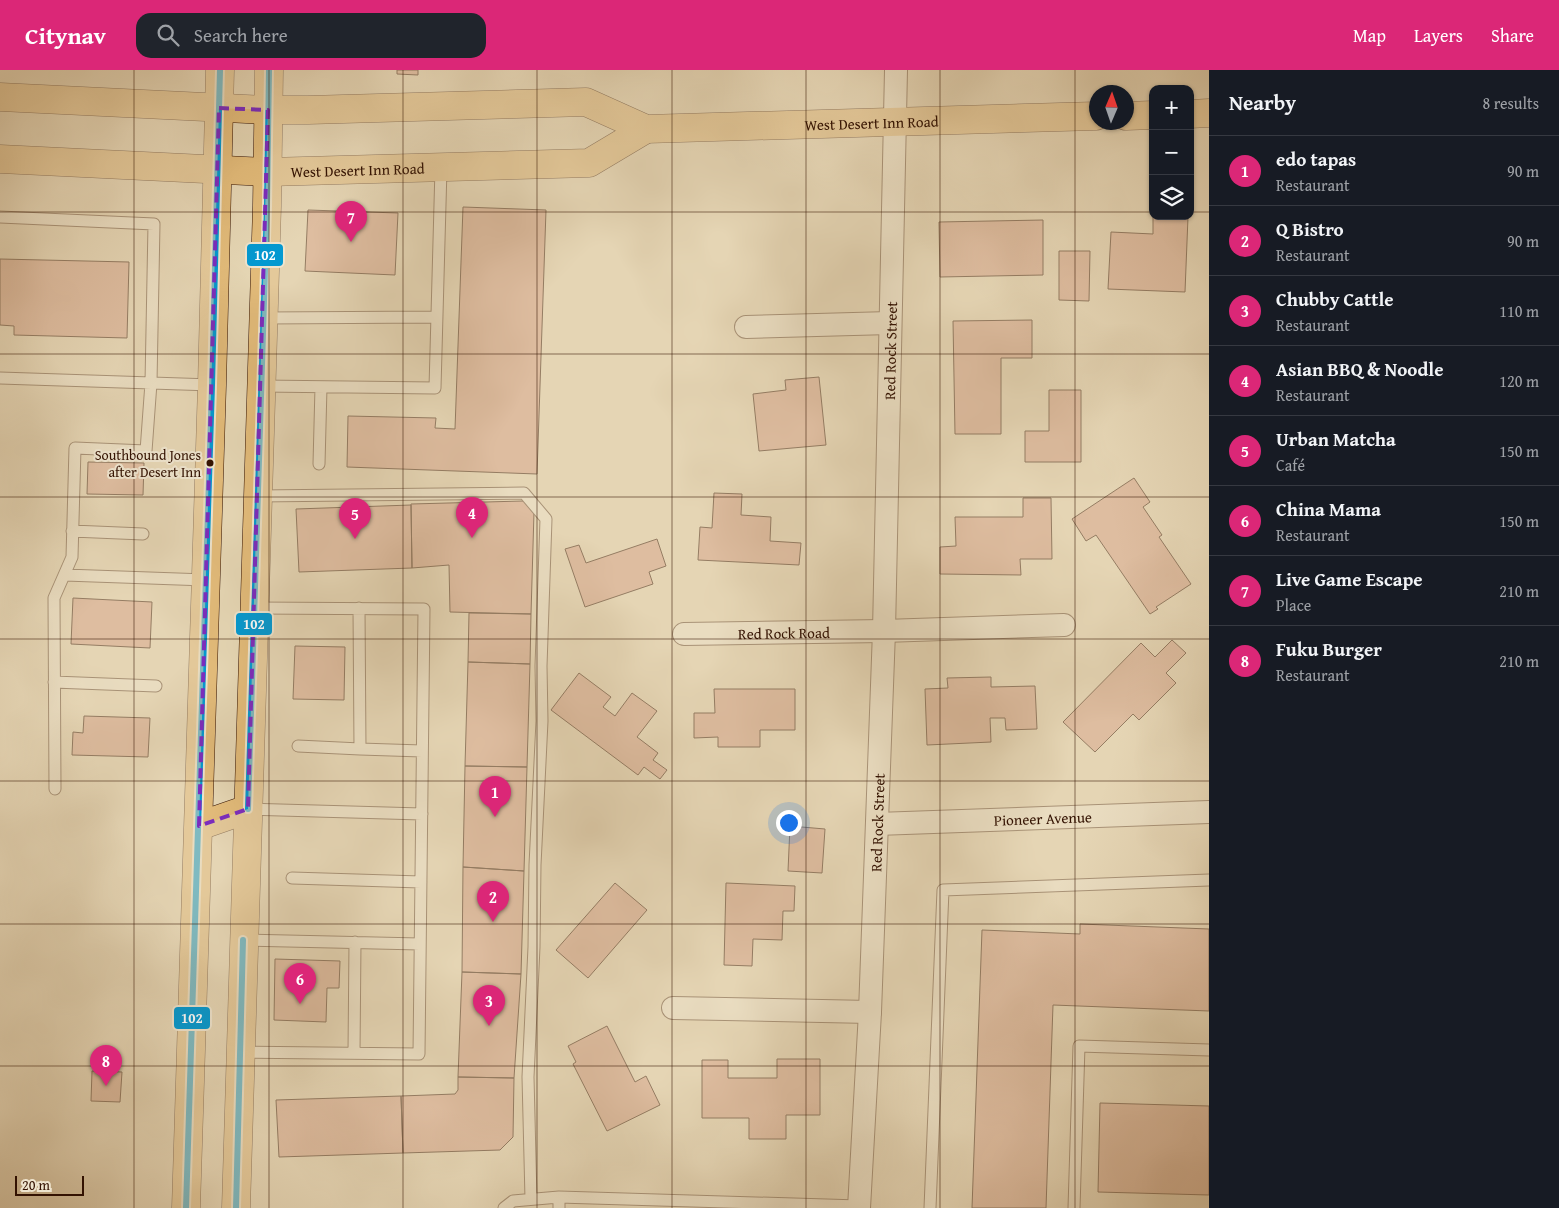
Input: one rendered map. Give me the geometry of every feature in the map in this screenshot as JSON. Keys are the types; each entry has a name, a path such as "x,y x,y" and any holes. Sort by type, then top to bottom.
{"main road":[{"path":"186,1208 199,826 220,70"},
{"path":"236,1208 264,318 269,70"},
{"name":"West Desert Inn Road","path":"0,97 268,110 586,102 646,129 1089,116"},
{"path":"1194,114 1209,114"},
{"path":"1134,116 1149,115"},
{"name":"West Desert Inn Road","path":"0,159 268,172 589,163 646,129"},
{"path":"199,826 248,809"}],"street":[{"name":"Red Rock Street","path":"859,1207 870,1012 884,631 896,70"},
{"path":"746,327 890,323"},
{"path":"884,631 1064,626"},
{"name":"Red Rock Road","path":"684,634 884,631"},
{"name":"Pioneer Avenue","path":"877,824 1209,812"},
{"path":"673,1008 870,1012"}],"lane":[{"path":"262,386 435,388 441,168"},
{"path":"0,217 154,224 151,383 146,451 75,448 72,557 54,598 55,789"},
{"path":"264,318 436,317"},
{"path":"0,378 212,385"},
{"path":"319,464 321,387"},
{"path":"258,496 524,493 546,519 541,666 542,722 528,1077 531,1200"},
{"path":"72,531 143,534"},
{"path":"65,575 206,580"},
{"path":"240,1052 419,1054 424,609 254,608"},
{"path":"359,608 360,749"},
{"path":"54,682 156,686"},
{"path":"298,746 422,751"},
{"path":"248,809 422,814"},
{"path":"292,878 421,882"},
{"path":"930,1208 943,890 1209,880"},
{"path":"243,940 420,944"},
{"path":"354,1053 355,942"},
{"path":"1074,1208 1079,1046 1209,1050"},
{"path":"504,1208 513,1201 531,1200 559,1203 859,1207"}],"highlighted area":[{"path":"219,108 268,110 248,809 199,826"}],"building":[{"path":"397,70 418,70 418,75 397,74"},
{"path":"463,207 546,210 537,474 347,467 348,416 436,418 435,428 455,429"},
{"path":"308,210 398,213 395,275 305,271"},
{"path":"1043,220 1043,275 940,277 939,222"},
{"path":"1153,220 1188,220 1185,292 1108,289 1111,232 1153,234"},
{"path":"1059,251 1090,251 1089,301 1059,300"},
{"path":"0,259 129,262 127,338 14,335 14,326 0,325"},
{"path":"1032,320 1032,358 1001,358 1001,434 955,434 953,321"},
{"path":"819,377 826,445 759,451 753,394 786,390 785,380"},
{"path":"1049,390 1081,390 1081,462 1025,462 1025,431 1049,431"},
{"path":"88,462 144,463 143,495 87,494"},
{"path":"1134,478 1150,502 1143,507 1162,535 1159,537 1191,584 1156,607 1158,609 1150,614 1096,535 1086,541 1072,519"},
{"path":"714,493 742,494 741,515 771,517 770,541 801,543 799,565 698,560 700,527 712,528"},
{"path":"1023,498 1051,498 1052,559 1020,559 1021,575 940,574 940,547 956,546 955,517 1023,517"},
{"path":"523,501 534,512 531,614 450,612 449,565 412,568 411,504"},
{"path":"411,505 412,568 299,572 296,509"},
{"path":"657,539 666,566 649,572 653,584 585,607 565,549 579,545 586,563"},
{"path":"73,598 152,602 150,648 71,644"},
{"path":"469,613 531,614 530,664 468,662"},
{"path":"1172,640 1186,653 1166,673 1176,683 1139,720 1133,714 1095,752 1063,722 1141,643 1155,657"},
{"path":"295,646 345,647 344,700 293,699"},
{"path":"468,662 530,664 527,767 465,766"},
{"path":"579,673 611,697 603,707 615,716 632,693 657,711 637,737 658,753 653,760 667,770 660,779 644,767 638,775 551,710"},
{"path":"991,677 991,687 1035,686 1037,729 1006,730 1005,718 990,718 991,742 927,745 925,689 948,688 947,678"},
{"path":"714,689 795,689 795,730 760,730 760,747 718,747 718,737 694,738 694,713 715,713"},
{"path":"84,716 150,718 148,757 72,755 73,732 83,733"},
{"path":"465,766 527,767 524,871 463,867"},
{"path":"790,826 825,829 822,873 788,871"},
{"path":"463,867 524,871 521,974 462,972"},
{"path":"615,883 647,910 588,978 556,950"},
{"path":"726,883 795,886 794,911 783,911 782,940 753,939 752,966 724,965"},
{"path":"1080,924 1209,929 1209,1011 1053,1005 1046,1208 972,1208 982,930 1080,934"},
{"path":"275,959 340,961 339,988 327,988 326,1022 274,1020"},
{"path":"462,972 521,974 514,1078 458,1077"},
{"path":"607,1026 635,1082 646,1076 660,1105 607,1131 573,1064 576,1062 568,1046"},
{"path":"777,1059 820,1059 820,1115 786,1115 786,1139 749,1139 749,1118 702,1118 702,1060 728,1060 728,1078 777,1078"},
{"path":"92,1071 122,1072 120,1102 91,1101"},
{"path":"458,1077 514,1078 513,1137 500,1150 403,1153 401,1096 455,1094 458,1090"},
{"path":"401,1096 403,1153 279,1157 276,1100"},
{"path":"1100,1103 1209,1106 1209,1195 1098,1192"}],"transit line":[{"name":"102","path":"186,1208 220,70"},
{"name":"102","path":"248,809 267,206 269,70"},
{"name":"102","path":"236,1208 243,940"}],"place":[{"name":"Live Game Escape","path":"351,242"},
{"name":"Southbound Jones after Desert Inn","path":"210,463"},
{"name":"Asian BBQ & Noodle","path":"472,538"},
{"name":"Urban Matcha","path":"355,539"},
{"name":"edo tapas","path":"495,817"},
{"name":"Q Bistro","path":"493,922"},
{"name":"China Mama","path":"300,1004"},
{"name":"Chubby Cattle","path":"489,1026"},
{"name":"Fuku Burger","path":"106,1086"}]}
